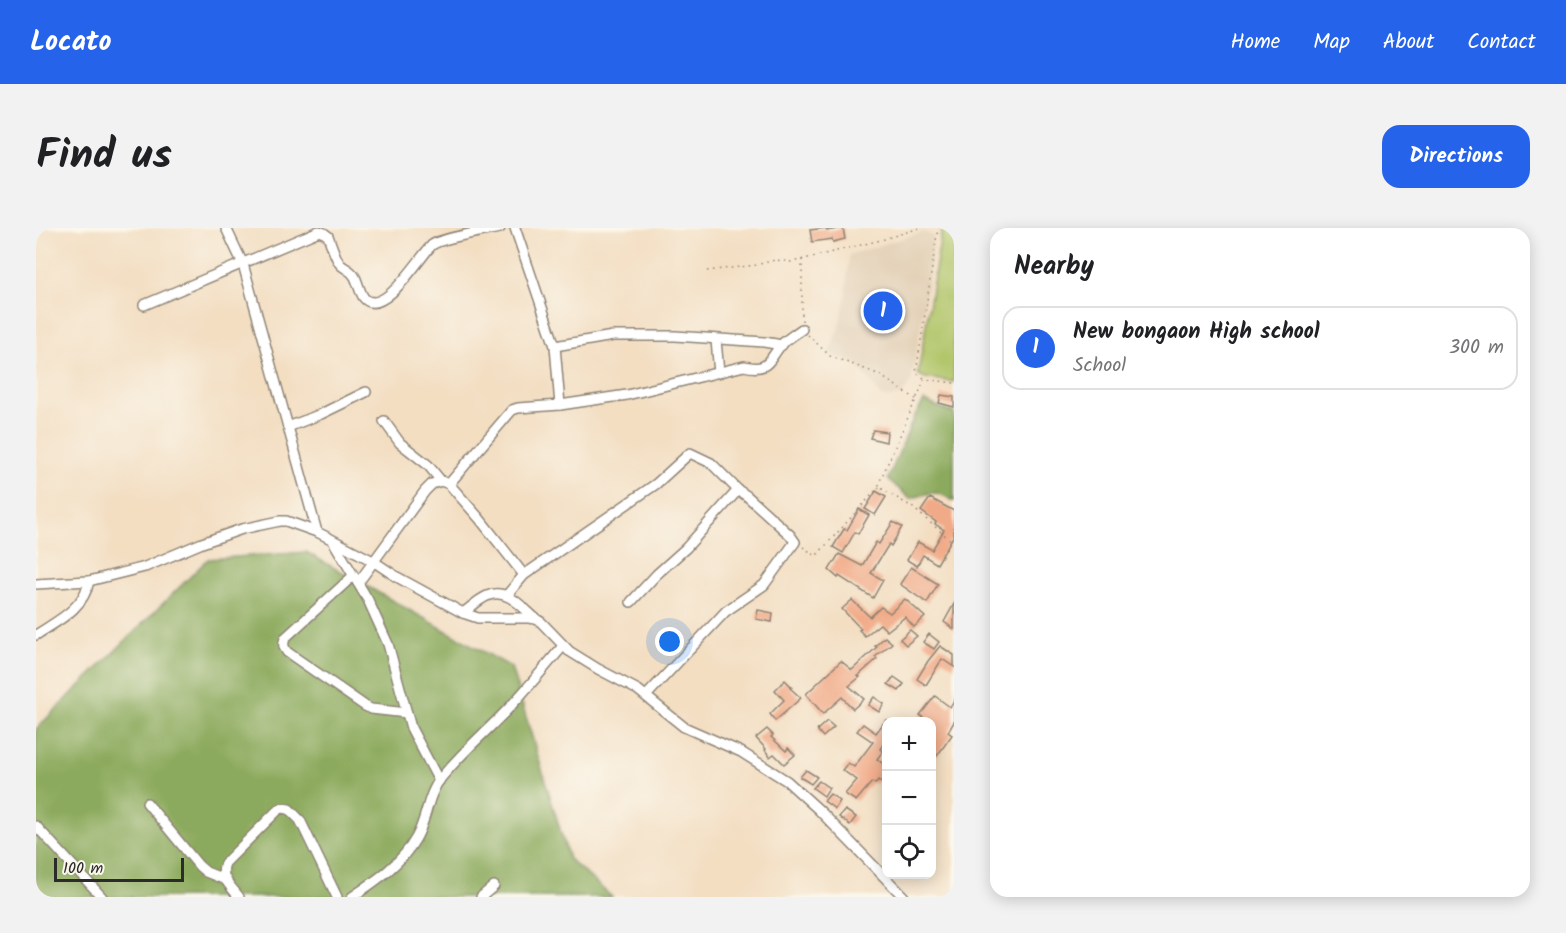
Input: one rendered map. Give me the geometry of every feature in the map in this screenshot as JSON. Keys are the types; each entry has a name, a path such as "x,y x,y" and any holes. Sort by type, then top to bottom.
{"street":[{"path":"226,228 243,264 261,324 317,532"},
{"path":"515,228 555,346 560,405"},
{"path":"144,304 319,231 328,236 339,263 351,270 364,298 369,302 375,302 394,291 434,244 495,229"},
{"path":"407,713 371,709 365,706 287,652 283,648 283,643 290,633 356,580 432,484 445,482 512,410 627,395 744,366 756,369 772,359 782,345 802,329"},
{"path":"555,346 613,336 675,336 782,345"},
{"path":"716,340 719,373"},
{"path":"288,427 366,392"},
{"path":"384,421 400,443 428,465 479,518 525,575"},
{"path":"507,595 525,575 656,484 690,453 711,463 738,490 782,527 795,542 764,585 726,611 646,696"},
{"path":"631,602 686,548 738,490"},
{"path":"36,584 88,581 145,567 242,529 285,520 331,539 463,613 478,618 536,619"},
{"path":"331,539 368,600 388,644 411,728 439,781"},
{"path":"36,635 81,602 87,590 88,581"},
{"path":"463,613 493,594 507,595 541,622 569,651 646,696 684,727 741,752 787,781 819,810 904,897"},
{"path":"352,897 394,866 407,852 417,837 433,791 439,781 509,708 563,646"},
{"path":"147,803 199,866 206,872 226,880"},
{"path":"239,897 223,874 225,863 282,808 289,809 300,820 338,897"},
{"path":"36,826 102,897"},
{"path":"481,897 494,886"}],"path":[{"path":"707,271 756,265 775,260 792,262 920,228"},
{"path":"938,228 916,373 925,379 954,383"},
{"path":"802,259 802,329 830,356 878,374 917,399"},
{"path":"795,542 816,556 879,488 879,483 925,379"},
{"path":"879,488 912,507 954,543"}],"shaded area":[{"path":"923,232 934,236 912,379 902,396 883,398 857,365 829,353 839,326 846,296 849,255"}],"green space":[{"path":"942,228 954,228 954,382 925,378 918,374"},
{"path":"924,401 954,413 954,501 937,493 910,499 888,479 914,417"},
{"path":"306,552 511,667 569,859 612,897 36,897 36,729 208,559"}],"building":[{"path":"826,228 827,231 843,228 845,239 833,242 832,239 812,242 810,230"},
{"path":"941,395 954,397 954,407 939,403"},
{"path":"873,430 887,432 886,442 870,438"},
{"path":"876,491 886,497 875,515 865,509"},
{"path":"930,498 954,511 954,535 937,564 923,555 917,566 907,560 918,542 932,550 944,530 921,511"},
{"path":"859,509 869,515 858,534 855,532 843,553 833,547 844,529 847,530"},
{"path":"893,522 902,527 871,573 883,580 873,598 839,576 838,578 829,570 839,554 862,566 876,542 879,544"},
{"path":"911,567 938,584 927,603 900,584"},
{"path":"905,599 925,617 914,627 905,617 887,631 880,624 865,636 842,609 852,600 870,617 881,607 890,613"},
{"path":"954,604 954,629 944,622"},
{"path":"758,610 773,613 772,622 756,619"},
{"path":"910,630 917,636 906,645 900,639"},
{"path":"929,634 939,642 934,649 923,642"},
{"path":"885,637 892,643 875,657 877,659 849,686 864,699 853,709 842,697 823,714 806,694 841,661 852,670"},
{"path":"940,646 954,655 954,667 942,659 926,685 917,679"},
{"path":"894,677 904,684 899,691 888,684"},
{"path":"785,680 801,698 775,721 770,714 784,700 775,690"},
{"path":"935,696 950,707 954,700 954,722 948,732 952,735 937,756 936,717 920,715"},
{"path":"874,697 884,704 879,712 868,705"},
{"path":"827,721 834,727 823,737 817,730"},
{"path":"863,724 876,733 882,725 880,749 882,752 877,759 882,763 882,782 878,780 875,784 872,782 856,801 845,794 857,780 842,770 848,763 854,767 873,742 857,731"},
{"path":"767,729 773,735 771,737 786,751 788,748 795,755 784,764 774,754 770,757 756,738"},
{"path":"806,770 817,777 811,784 800,777"},
{"path":"819,781 829,788 824,796 813,788"},
{"path":"830,794 840,801 835,809 824,801"},
{"path":"845,810 856,817 850,825 839,817"}],"place":[{"name":"New bongaon High school","path":"883,311"}]}
